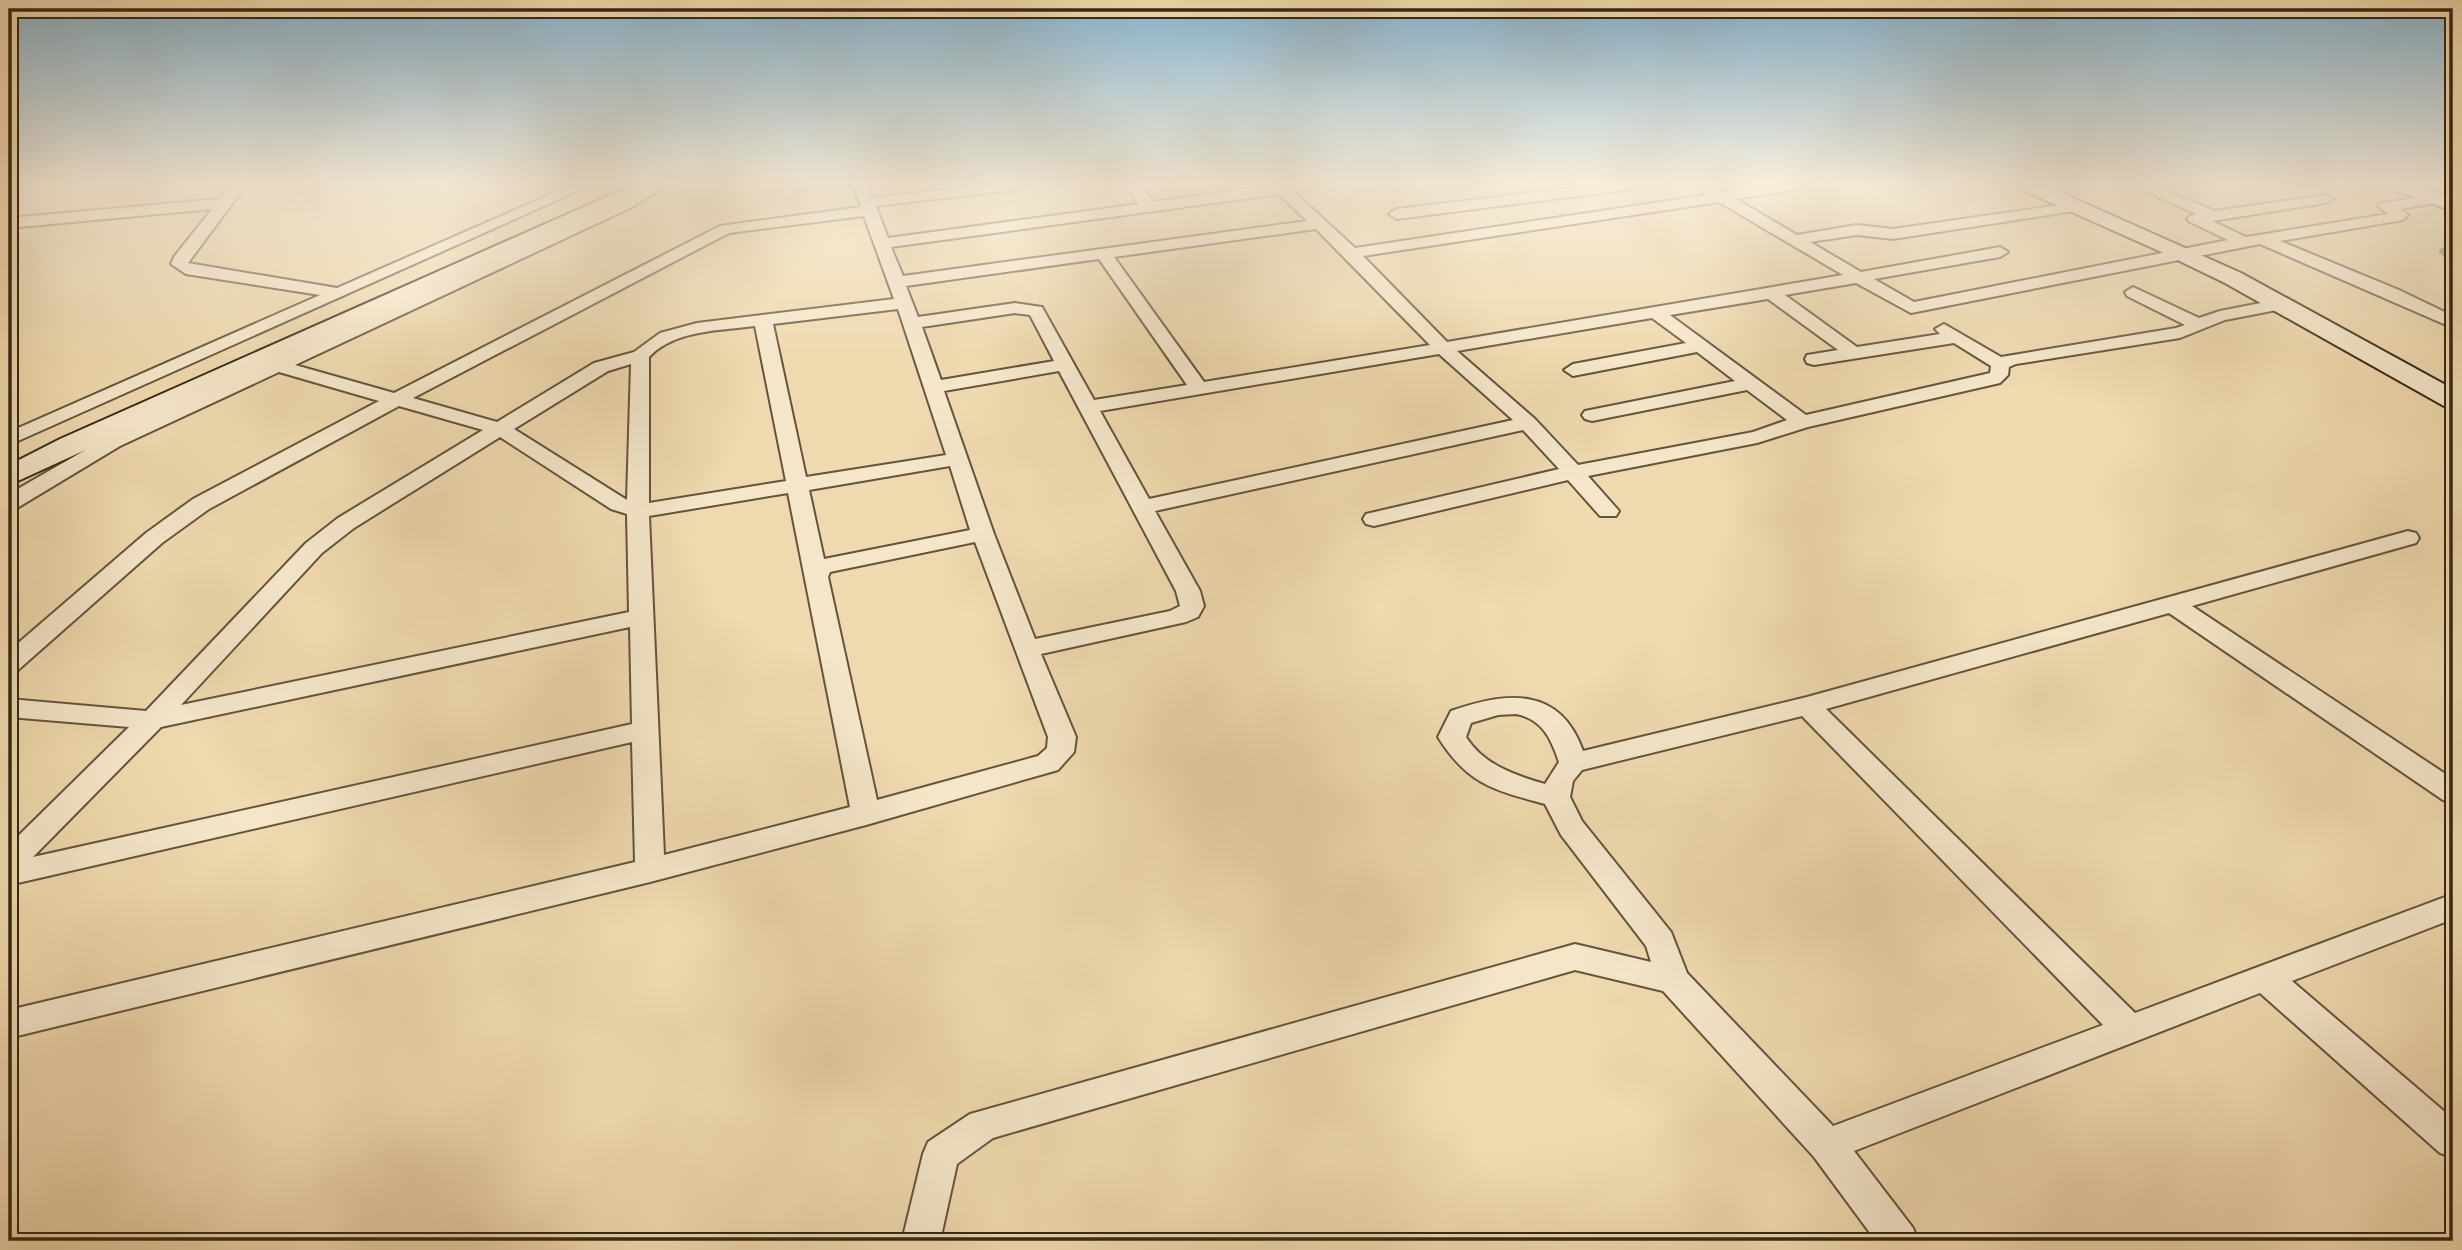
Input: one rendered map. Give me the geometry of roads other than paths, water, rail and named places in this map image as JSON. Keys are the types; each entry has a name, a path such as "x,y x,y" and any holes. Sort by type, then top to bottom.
{"street":[{"path":"193,243 179,264 186,269 347,295"},
{"path":"9,456 458,243"},
{"path":"9,439 347,295 476,243"},
{"path":"9,476 520,243"},
{"path":"9,503 113,442 542,243"},
{"path":"9,664 155,538 201,504 697,243"},
{"path":"9,1024 650,871 866,815 1048,763 1060,752 1062,737 983,534 904,302 881,244 886,243"},
{"path":"9,863 152,720 314,548 346,523 601,367 640,356 650,344 668,335 904,302 1103,253 1174,243"},
{"path":"1340,243 1443,348 1528,423 1608,511"},
{"path":"1351,253 1414,243"},
{"path":"1800,243 2000,364"},
{"path":"2150,243 2290,309 2453,400"},
{"path":"1911,309 2186,258 2239,243"},
{"path":"2271,243 2393,294 2453,323"},
{"path":"1089,407 2000,252"},
{"path":"1103,253 1199,389"},
{"path":"2133,292 2197,324"},
{"path":"1771,293 1854,353"},
{"path":"904,302 1026,308 1041,316 1188,591 1192,606 1189,612 1026,649"},
{"path":"2000,364 2011,359 2179,332 2220,316 2290,309"},
{"path":"1654,311 1802,422"},
{"path":"763,320 866,815"},
{"path":"1814,359 1956,337"},
{"path":"1573,370 1701,346"},
{"path":"640,356 638,510 650,871"},
{"path":"932,387 1066,364"},
{"path":"1374,519 1575,472 1757,437 1802,422 1993,379 1999,375 2000,364"},
{"path":"278,366 399,398 501,429 619,504 638,510 957,459"},
{"path":"1591,415 1752,383"},
{"path":"1143,507 1528,423"},
{"path":"816,577 820,567 983,534"},
{"path":"1899,1241 1827,1145 1673,980 1660,941 1571,827 1556,797 1560,779 1573,763 1807,706 2408,538"},
{"path":"2173,604 2453,793"},
{"path":"9,708 152,720 642,617"},
{"path":"1556,797 1491,778 1476,768 1461,754 1452,737 1460,717 1489,705 1519,705 1539,713 1558,724 1568,743 1573,763"},
{"path":"1807,706 2130,1030"},
{"path":"9,874 645,730"},
{"path":"1827,1145 2453,906"},
{"path":"920,1241 941,1154 983,1125 1575,957 1673,980"},
{"path":"2265,978 2453,1141"}],"waterway":[{"path":"2453,247 2442,251 2453,261"}]}
